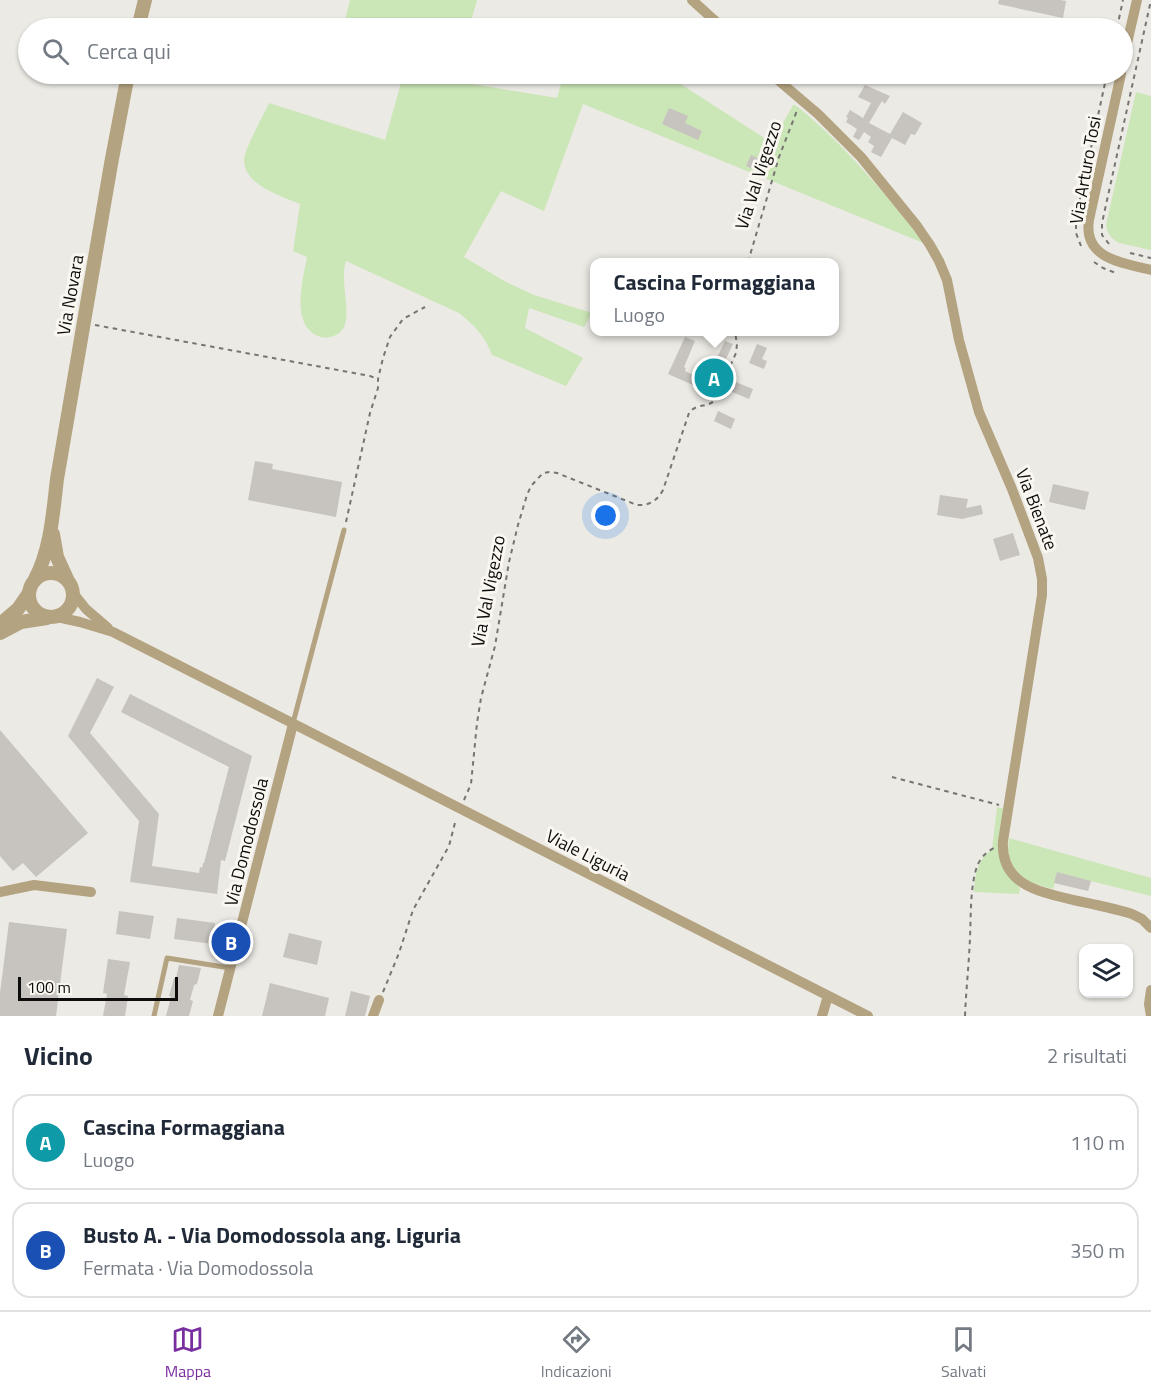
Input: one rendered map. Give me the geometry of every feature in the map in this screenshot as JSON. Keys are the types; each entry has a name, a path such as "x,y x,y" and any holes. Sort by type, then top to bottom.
{"street":[{"path":"140,18 145,0"},
{"path":"692,0 712,18"},
{"path":"1133,18 1137,0"},
{"name":"Via Novara","path":"35,579 42,565 51,523 126,84"},
{"name":"Via Bienate","path":"783,84 835,130 861,157 921,232 939,261 947,280 959,340 979,412 1009,480 1038,558 1042,596 1003,846 1009,870 1029,887 1132,914 1142,919 1151,928"},
{"name":"Via Arturo Tosi","path":"1119,84 1088,231 1098,250 1108,258 1151,270"},
{"name":"Via Novara","path":"51,523 55,553 67,579"},
{"path":"0,624 18,609 35,579 41,575 55,573 67,579 71,584 74,599 70,608 65,612 53,617 21,622 0,633"},
{"path":"29,593 33,608 42,616 53,617"},
{"name":"Viale Liguria","path":"74,594 86,609 113,632"},
{"name":"Viale Liguria","path":"53,617 113,632 868,1016"},
{"name":"Via Domodossola","path":"218,1016 293,724"},
{"path":"0,892 34,885 91,892"},
{"path":"1151,990 1149,1004 1151,1016"},
{"path":"822,1016 828,996"},
{"path":"373,1016 379,1000"}],"lane":[{"path":"293,724 344,530"},
{"path":"154,1016 167,958 230,968"}],"path":[{"path":"1119,18 1123,0"},
{"path":"1133,82 1151,0"},
{"path":"1111,246 1102,235 1102,223 1133,84"},
{"name":"Via Val Vigezzo","path":"749,258 779,157 802,100"},
{"path":"1121,251 1151,258"},
{"path":"344,530 378,388 382,358 390,337 403,319 425,307"},
{"path":"84,323 378,379"},
{"name":"Via Val Vigezzo","path":"379,1000 392,972 412,910 449,846 471,784 481,699 495,646 509,562 531,486 543,473 550,472 637,505 654,502 663,490 689,413 694,407 711,404 715,400 736,353 736,336"},
{"path":"892,777 1008,807"},
{"path":"965,1016 970,921 977,867 985,853 1003,846"}],"green space":[{"path":"350,0 477,0 472,18 346,18"},
{"path":"401,84 472,84 557,98 561,84 681,84 772,143 795,105 814,120 848,154 926,244 583,104 544,211 501,191 464,257 506,282 534,295 590,312 584,327 529,308 525,328 583,358 566,386 492,355 478,331 459,313 346,261 344,278 346,317 340,332 326,338 321,337 311,332 305,324 300,302 307,257 293,251 300,204 265,188 250,176 244,160 251,140 269,103 385,140"},
{"path":"1136,92 1151,96 1151,250 1119,243 1110,236 1106,225"},
{"path":"997,807 1005,809 1009,877 1020,888 1019,894 974,892 980,863 992,850"},
{"path":"1009,838 1151,878 1151,896 1058,873 1053,889 1039,885 1019,875 1011,864 1008,852"}],"building":[{"path":"999,0 1066,1 1063,18 998,4"},
{"path":"865,85 890,96 885,104 882,101 869,123 890,134 903,112 922,123 915,135 911,134 905,145 892,138 881,157 871,152 874,146 868,142 871,137 864,132 859,140 853,137 857,129 846,122 850,110 863,118 871,103 858,97"},
{"path":"669,108 688,116 685,123 702,131 698,140 662,124"},
{"path":"751,155 768,163 763,174 746,166"},
{"path":"685,337 695,341 684,367 685,371 706,381 725,341 733,344 725,361 729,362 723,377 753,389 749,399 718,386 712,399 700,394 702,389 668,374"},
{"path":"757,344 767,348 762,359 767,361 764,369 749,363"},
{"path":"718,411 735,419 731,429 714,421"},
{"path":"255,461 273,464 272,469 342,482 336,517 248,500"},
{"path":"1053,484 1089,492 1085,510 1049,502"},
{"path":"940,495 968,499 966,508 981,505 983,514 962,519 937,515"},
{"path":"1013,533 1020,555 1000,561 993,539"},
{"path":"97,678 114,687 90,733 159,814 152,866 199,873 204,863 229,767 121,712 130,694 252,756 225,861 221,860 217,894 130,882 139,821 68,736"},
{"path":"0,730 88,833 36,877 23,863 13,871 0,856"},
{"path":"1057,872 1091,881 1088,891 1054,883"},
{"path":"119,911 154,916 150,939 116,934"},
{"path":"177,918 215,923 213,944 174,939"},
{"path":"9,922 67,929 56,1016 0,1016 0,993"},
{"path":"289,933 322,941 317,965 283,957"},
{"path":"108,959 130,962 124,995 128,996 125,1016 103,1016 107,994 103,993"},
{"path":"179,965 201,968 190,1000 193,1001 189,1016 166,1016 171,997 169,996"},
{"path":"270,983 329,998 325,1016 262,1016"},
{"path":"351,991 370,996 365,1016 345,1016"}],"place":[{"name":"Cascina Formaggiana","path":"714,378"},
{"name":"Busto A. - Via Domodossola ang. Liguria","path":"231,942"}]}
